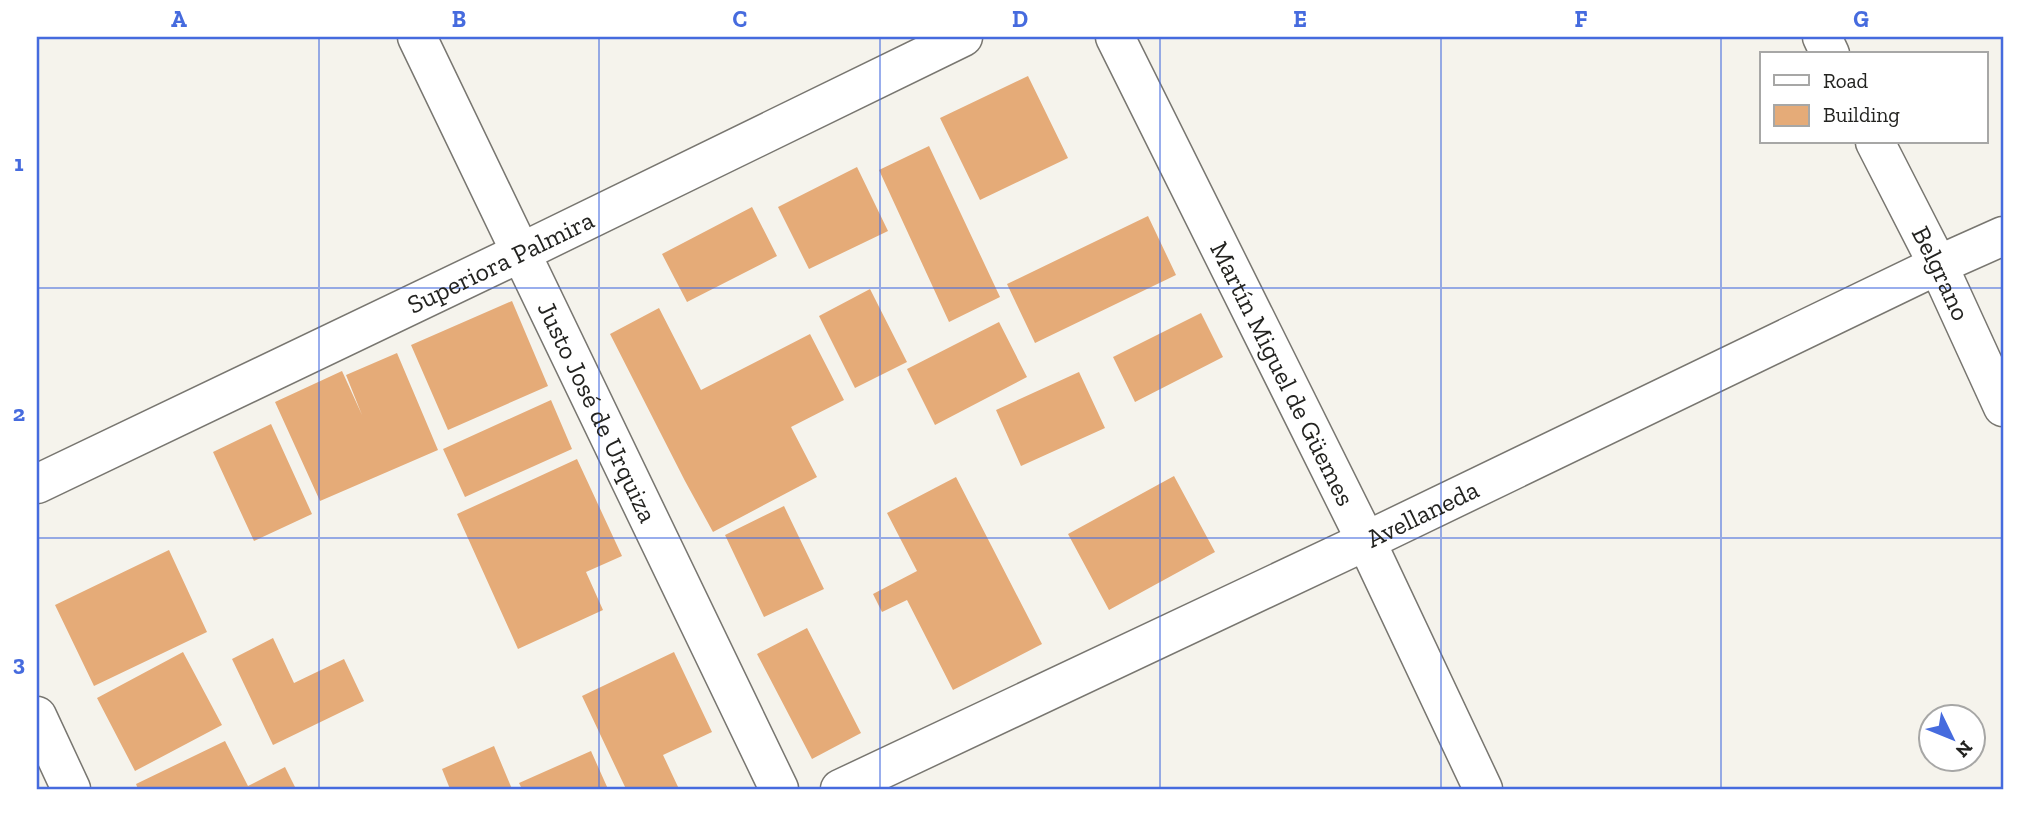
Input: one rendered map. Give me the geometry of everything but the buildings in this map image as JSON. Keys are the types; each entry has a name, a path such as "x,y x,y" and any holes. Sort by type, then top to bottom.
{"street":[{"name":"Justo José de Urquiza","path":"417,37 779,789"},
{"name":"Superiora Palmira","path":"37,484 963,37"},
{"name":"Martín Miguel de Güemes","path":"1115,37 1366,541 1483,789"},
{"name":"Belgrano","path":"1876,144 1938,265 2003,407"},
{"name":"Avellaneda","path":"840,789 2003,236"},
{"path":"37,716 71,789"}]}
